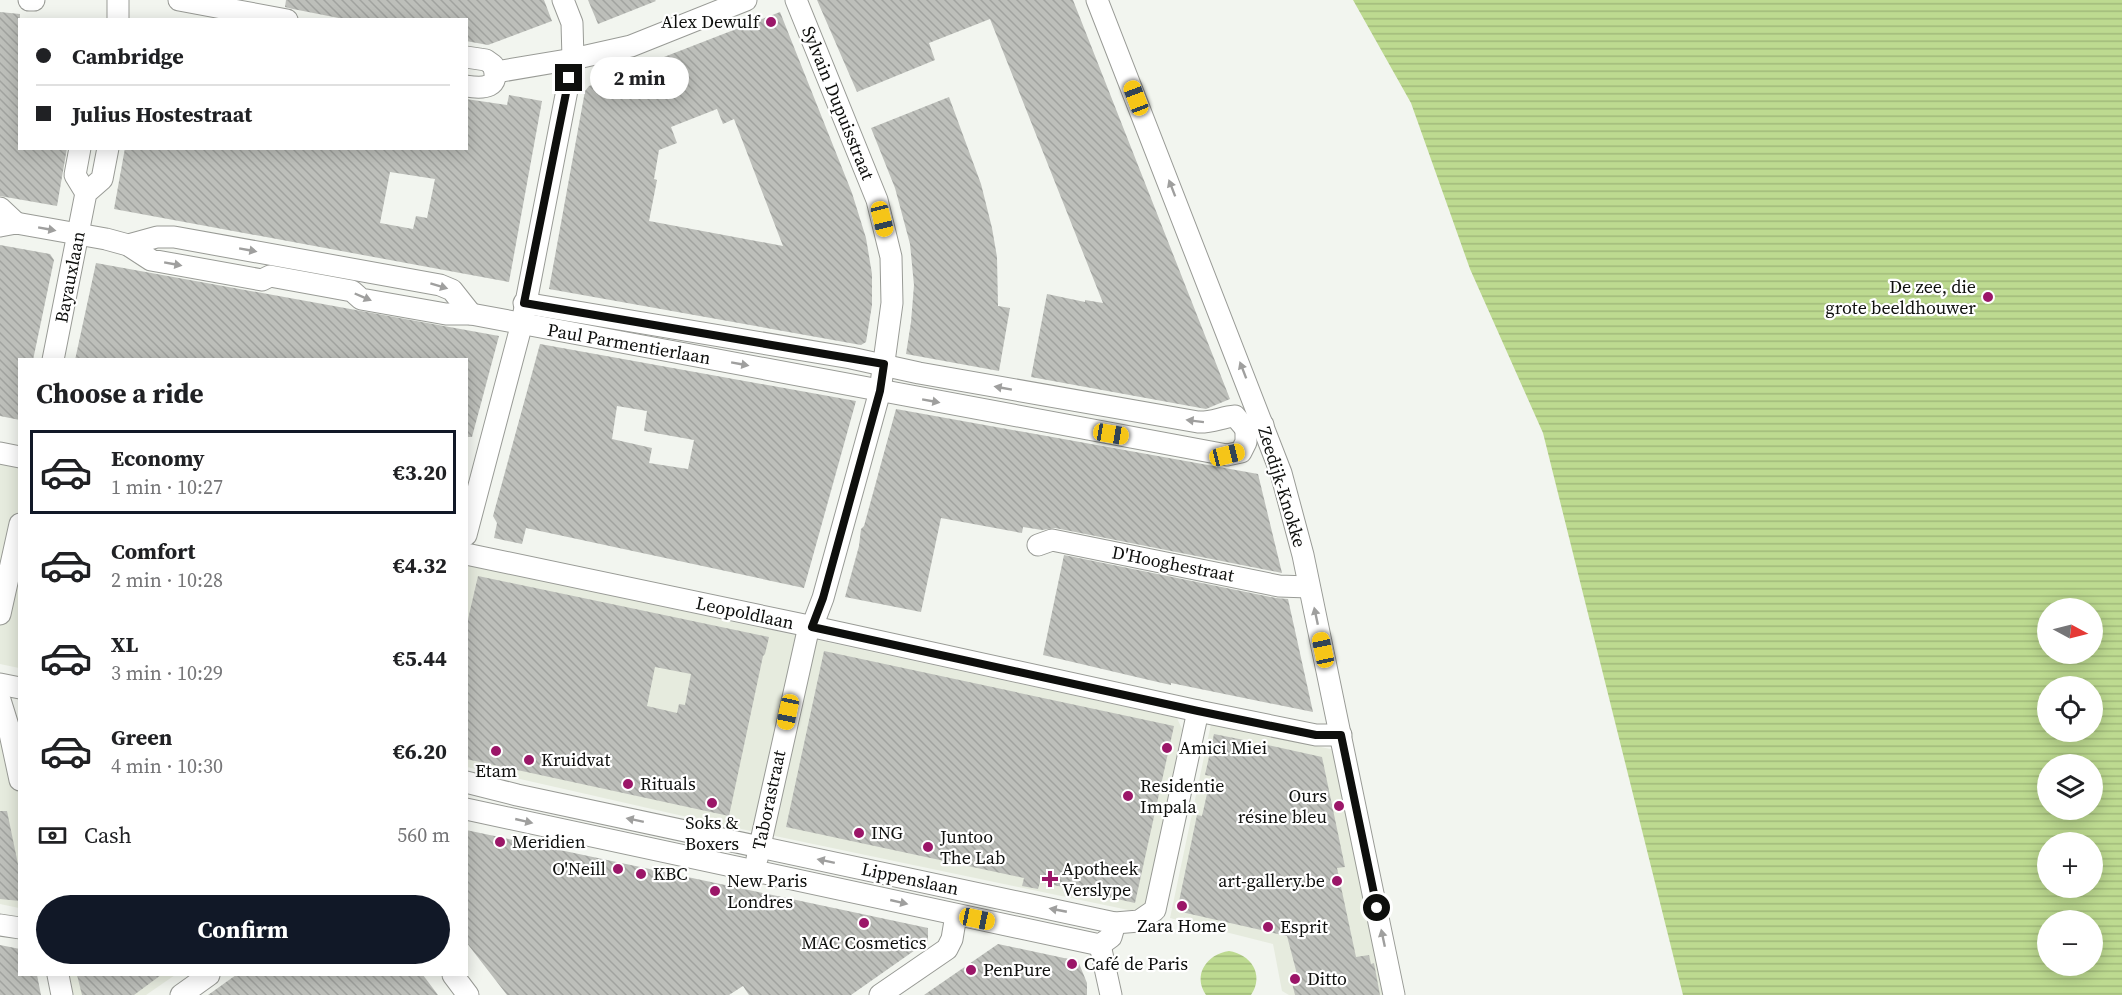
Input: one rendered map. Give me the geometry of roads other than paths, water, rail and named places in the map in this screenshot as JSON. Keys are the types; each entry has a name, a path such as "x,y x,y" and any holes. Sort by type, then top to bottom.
{"street":[{"path":"29,0 34,0"},
{"path":"118,0 118,18"},
{"path":"179,0 276,18"},
{"path":"468,527 523,313 573,59 572,23 563,0"},
{"path":"496,72 631,46 746,0"},
{"name":"Sylvain Dupuisstraat","path":"796,0 877,200 891,257 892,303 880,391 823,598 810,626"},
{"name":"Zeedijk-Knokke","path":"1097,0 1255,427 1281,473 1309,587 1394,995"},
{"path":"468,57 486,60 493,65 496,72 490,85 482,88 468,86"},
{"name":"Bayauxlaan","path":"80,150 75,175 86,193"},
{"name":"Bayauxlaan","path":"54,358 86,193 102,178 108,150"},
{"path":"0,208 8,225"},
{"name":"Paul Parmentierlaan","path":"8,225 79,234 128,245 151,260 262,280 270,276 352,291 362,299 446,314 523,313 884,364 919,373 1198,422 1208,423 1221,417 1235,416 1255,427 1241,452 1227,455 880,391 523,313"},
{"path":"0,453 18,457"},
{"path":"0,614 18,533"},
{"name":"D'Hooghestraat","path":"1038,545 1052,540 1279,586 1309,587"},
{"name":"Leopoldlaan","path":"468,554 1198,711 1316,735 1341,735"},
{"name":"Taborastraat","path":"754,869 810,626"},
{"path":"0,684 18,688"},
{"path":"6,707 18,771"},
{"path":"1111,995 1100,945 1112,937 1115,923 1139,921 1155,910 1198,711"},
{"name":"Lippenslaan","path":"468,783 517,795 1115,923"},
{"name":"Lippenslaan","path":"468,808 1100,945"},
{"path":"880,995 947,949 952,939 956,915"},
{"path":"0,925 18,928"},
{"path":"58,976 62,995"},
{"path":"181,995 209,976"},
{"path":"454,976 468,995"}],"place":[{"name":"Alex Dewulf","path":"771,22"},
{"name":"De zee, die grote beeldhouwer","path":"1988,297"},
{"name":"Amici Miei","path":"1167,748"},
{"name":"Etam","path":"496,751"},
{"name":"Kruidvat","path":"529,760"},
{"name":"Rituals","path":"628,784"},
{"name":"Residentie Impala","path":"1128,796"},
{"name":"Soks & Boxers","path":"712,803"},
{"name":"Ours résine bleu","path":"1339,806"},
{"name":"ING","path":"859,833"},
{"name":"Meridien","path":"500,842"},
{"name":"Juntoo The Lab","path":"928,847"},
{"name":"O'Neill","path":"618,869"},
{"name":"KBC","path":"641,874"},
{"name":"Apotheek Verslype","path":"1050,879"},
{"name":"art-gallery.be","path":"1337,881"},
{"name":"New Paris Londres","path":"715,891"},
{"name":"Zara Home","path":"1182,906"},
{"name":"MAC Cosmetics","path":"864,923"},
{"name":"Esprit","path":"1268,927"},
{"name":"Café de Paris","path":"1072,964"},
{"name":"PenPure","path":"971,970"},
{"name":"Ditto","path":"1295,979"}]}
